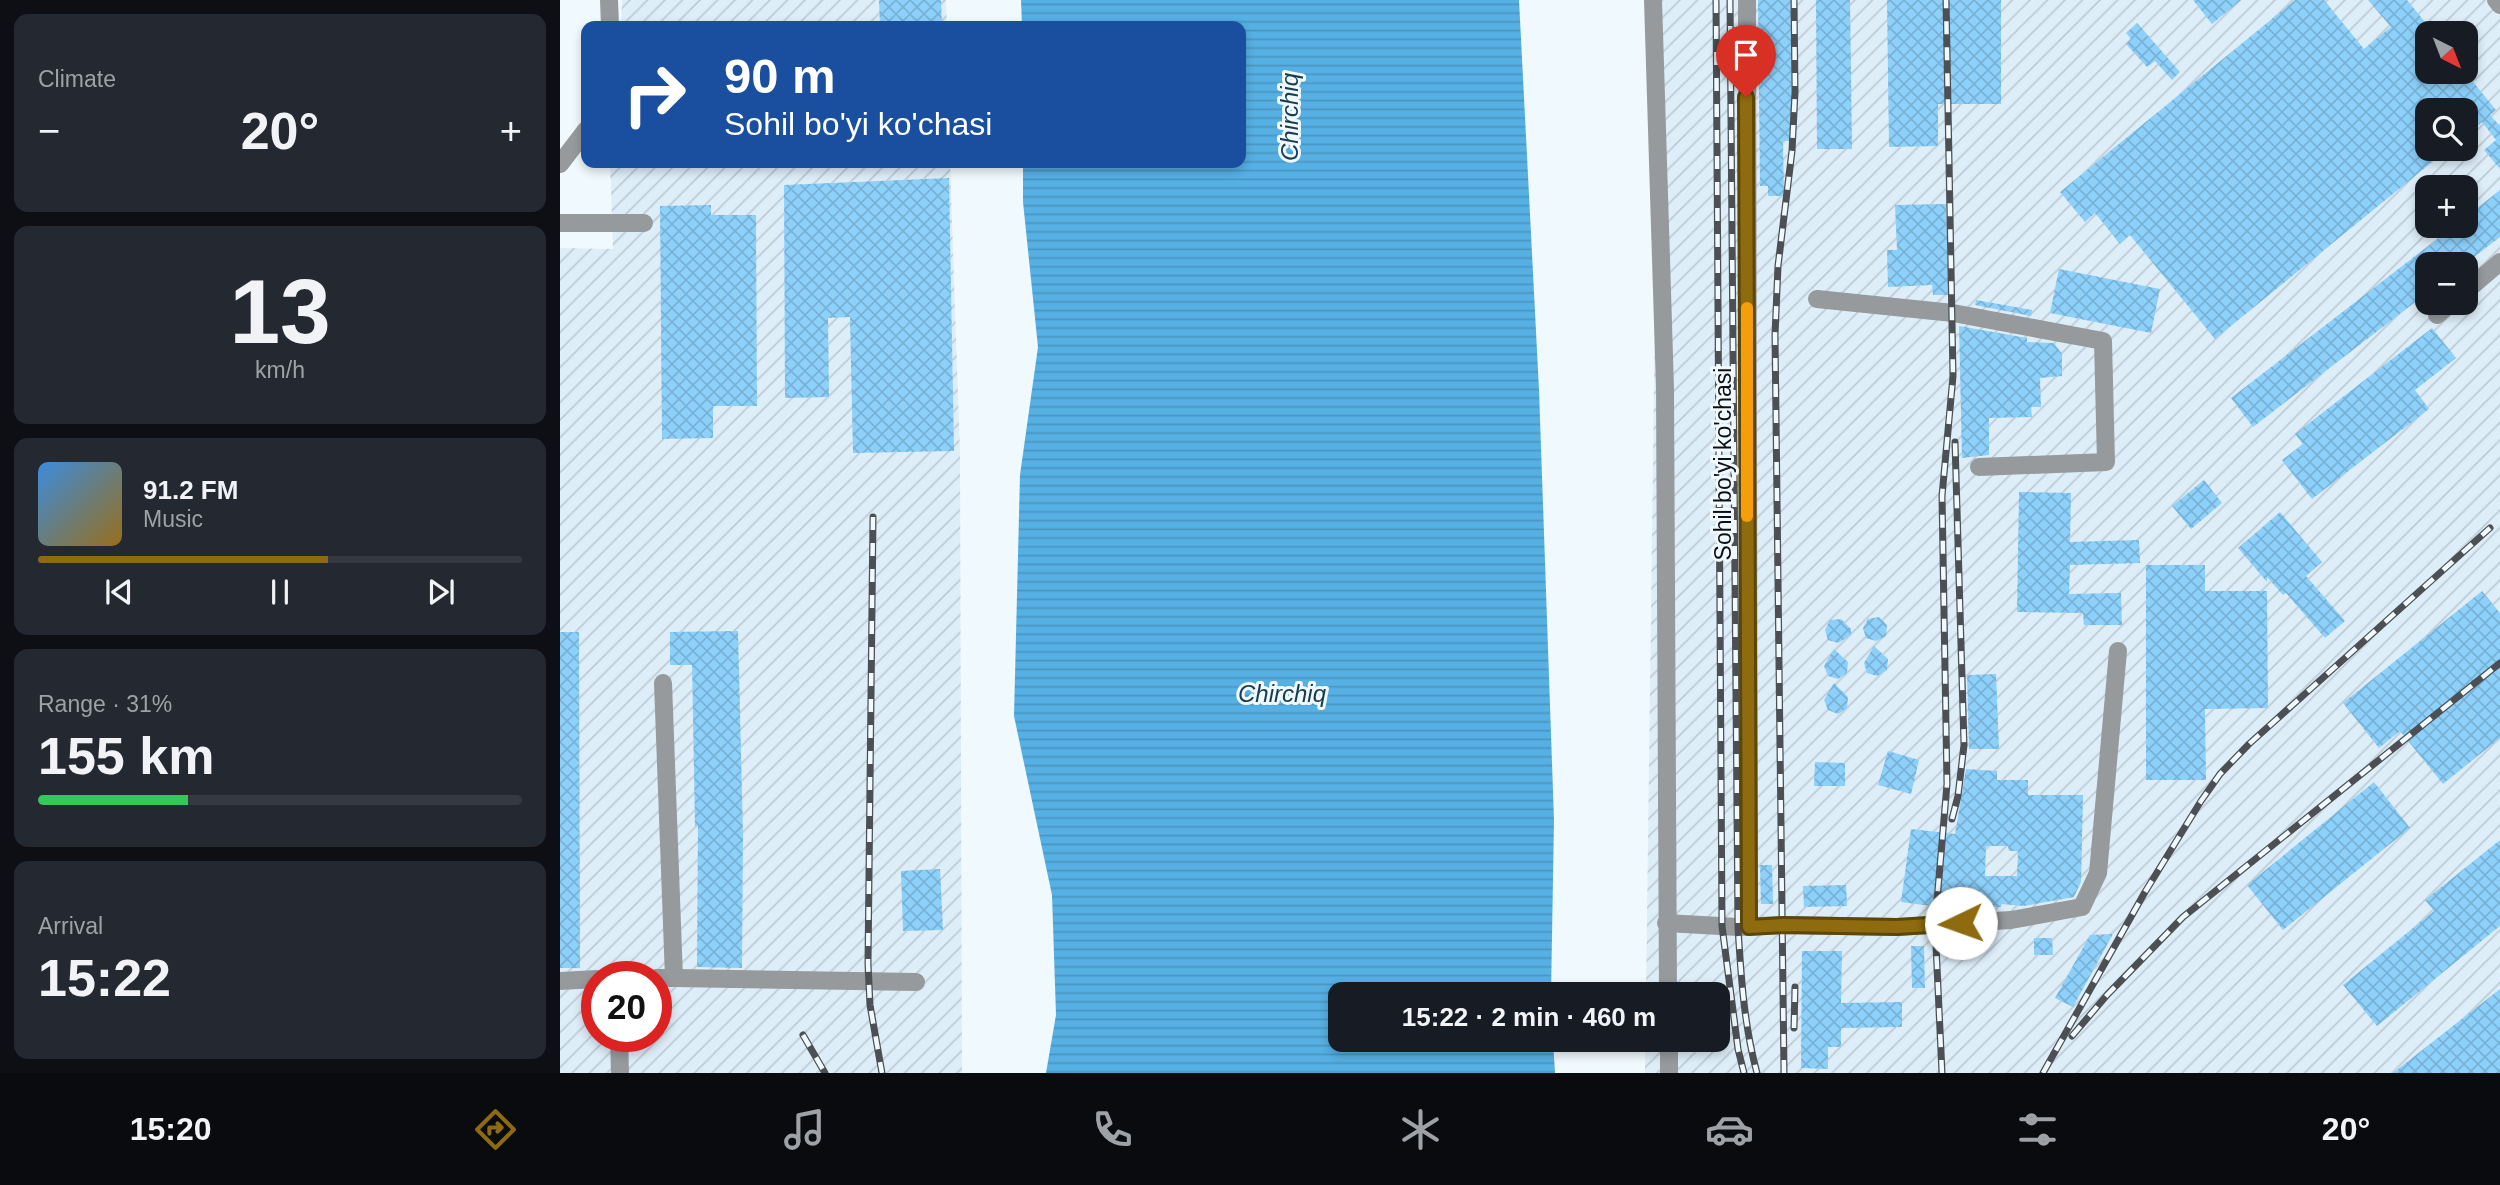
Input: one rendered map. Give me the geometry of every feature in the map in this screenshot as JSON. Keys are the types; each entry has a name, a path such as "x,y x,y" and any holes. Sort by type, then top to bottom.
{"street":[{"path":"609,0 610,21"},
{"path":"1653,0 1665,388 1668,982"},
{"name":"Sohil bo'yi ko'chasi","path":"1747,0 1749,927"},
{"path":"2496,0 2500,5"},
{"path":"560,164 581,137"},
{"path":"560,223 644,223"},
{"path":"2478,281 2500,262"},
{"path":"1817,299 1953,313 2103,341 2106,462 1979,467"},
{"path":"1666,923 1749,927 1897,927 1998,921 2082,907 2098,873 2118,651"},
{"path":"663,683 665,961"},
{"path":"672,978 916,982"},
{"path":"560,981 581,980"},
{"path":"618,1072 619,1052"},
{"path":"1669,1052 1669,1073"}],"shaded area":[{"path":"622,0 946,0 947,21 621,21"},
{"path":"1659,0 2500,0 2500,1073 1645,1073 1645,1052 1730,1052 1730,982 1646,982"},
{"path":"610,168 950,168 960,453 962,1073 560,1073 560,248 613,249"}],"water":[{"name":"Chirchiq","path":"1021,0 1519,0 1539,390 1554,820 1551,982 1328,982 1328,1052 1554,1052 1555,1073 1046,1073 1056,1015 1052,895 1014,716 1020,475 1038,347 1023,202 1023,168 1246,168 1246,21 1022,21"}],"building":[{"path":"879,0 941,0 942,21 880,21"},
{"path":"1758,0 1791,0 1792,141 1783,141 1784,196 1768,196 1768,186 1760,186"},
{"path":"1816,0 1850,0 1852,149 1817,149"},
{"path":"1887,0 2001,0 2001,104 1938,104 1938,146 1889,147"},
{"path":"2193,0 2241,0 2212,24"},
{"path":"2295,0 2324,0 2364,49 2391,27 2368,0 2407,0 2424,21 2415,21 2415,84 2475,84 2496,110 2490,115 2500,126 2500,169 2484,150 2496,140 2482,122 2478,125 2478,98 2415,98 2415,161 2433,161 2215,339 2130,235 2120,244 2095,213 2085,222 2060,192"},
{"path":"2137,23 2180,72 2172,80 2155,61 2147,67 2126,44 2131,39 2126,33"},
{"path":"949,178 954,451 853,453 850,317 828,318 829,397 785,398 784,185"},
{"path":"2500,190 2500,237 2478,254 2420,252 2438,238 2478,238 2478,207"},
{"path":"1946,204 1949,295 1933,295 1932,285 1888,287 1887,250 1897,250 1895,205"},
{"path":"711,205 711,215 756,215 757,406 713,406 713,438 662,439 660,206"},
{"path":"2415,256 2415,302 2253,427 2231,398"},
{"path":"2059,269 2160,289 2151,333 2050,313"},
{"path":"1976,300 2032,310 2031,316 1975,305"},
{"path":"1959,326 2027,338 2027,342 2054,343 2062,354 2062,376 2040,378 2041,407 2031,407 2032,417 1989,418 1989,455 1962,458"},
{"path":"2432,328 2456,358 2415,390 2429,409 2312,499 2282,460 2303,444 2295,434"},
{"path":"2204,480 2222,503 2191,529 2172,506"},
{"path":"2019,492 2071,493 2070,542 2139,540 2140,563 2070,565 2069,594 2121,593 2122,625 2084,625 2083,613 2017,612"},
{"path":"2280,512 2322,562 2306,576 2345,621 2325,638 2286,593 2283,595 2267,577 2267,582 2238,548"},
{"path":"2146,565 2205,565 2205,591 2267,591 2268,708 2205,709 2206,780 2146,780"},
{"path":"2482,591 2500,613 2500,738 2443,784 2400,731 2379,748 2343,703"},
{"path":"1879,617 1887,625 1886,636 1876,641 1866,638 1863,628 1868,619"},
{"path":"1841,619 1851,629 1851,635 1838,643 1828,640 1825,630 1830,620"},
{"path":"738,631 743,835 742,968 697,967 698,826 695,826 692,665 670,665 670,632"},
{"path":"560,632 579,632 580,968 560,968"},
{"path":"1874,646 1888,659 1887,670 1877,676 1867,673 1864,663"},
{"path":"1834,649 1848,662 1847,673 1838,679 1828,676 1824,666"},
{"path":"1996,674 1999,749 1969,749 1967,675"},
{"path":"1834,683 1848,697 1847,708 1838,714 1828,710 1824,700"},
{"path":"1888,751 1919,760 1911,794 1878,785"},
{"path":"1815,762 1845,763 1845,786 1814,786"},
{"path":"1966,769 1997,771 1997,780 2028,780 2028,795 2083,795 2081,882 2074,897 2024,906 2001,904 2001,907 1938,907 1901,902 1911,829 1955,834","holes":["1986,846 2008,846 2009,851 2018,851 2017,876 1985,876"]},
{"path":"2374,782 2410,828 2283,930 2247,885"},
{"path":"2500,840 2500,926 2377,1026 2343,985 2434,911 2425,900"},
{"path":"1760,865 1772,865 1773,904 1761,904"},
{"path":"940,869 943,930 903,931 901,871"},
{"path":"1846,885 1847,906 1804,907 1803,886"},
{"path":"2113,934 2073,1007 2055,998 2090,935"},
{"path":"2034,938 2052,938 2053,955 2034,955"},
{"path":"1911,946 1924,946 1925,988 1912,988"},
{"path":"1802,951 1842,951 1841,1003 1902,1002 1902,1027 1841,1028 1841,1047 1828,1047 1828,1069 1801,1068"},
{"path":"2500,989 2500,1073 2393,1073"}],"railway":[{"path":"1716,0 1722,926 1738,1049 1744,1073"},
{"path":"1730,0 1738,927 1746,1019 1757,1073"},
{"path":"1784,1073 1775,335 1778,266 1792,151 1795,92 1794,0"},
{"path":"1942,1073 1935,924 1947,784 1942,496 1953,376 1946,0"},
{"path":"1952,819 1958,796 1964,745 1955,442"},
{"path":"873,517 868,964 870,1005 882,1073"},
{"path":"2043,1073 2145,892 2220,774 2249,744 2490,528"},
{"path":"2072,1036 2107,995 2183,917 2500,663"},
{"path":"1794,1028 1795,987"},
{"path":"803,1035 825,1073"}],"slow traffic":[{"path":"1747,308 1747,516"}],"route":[{"path":"1746,97 1749,927 1897,927 1961,923"}]}
